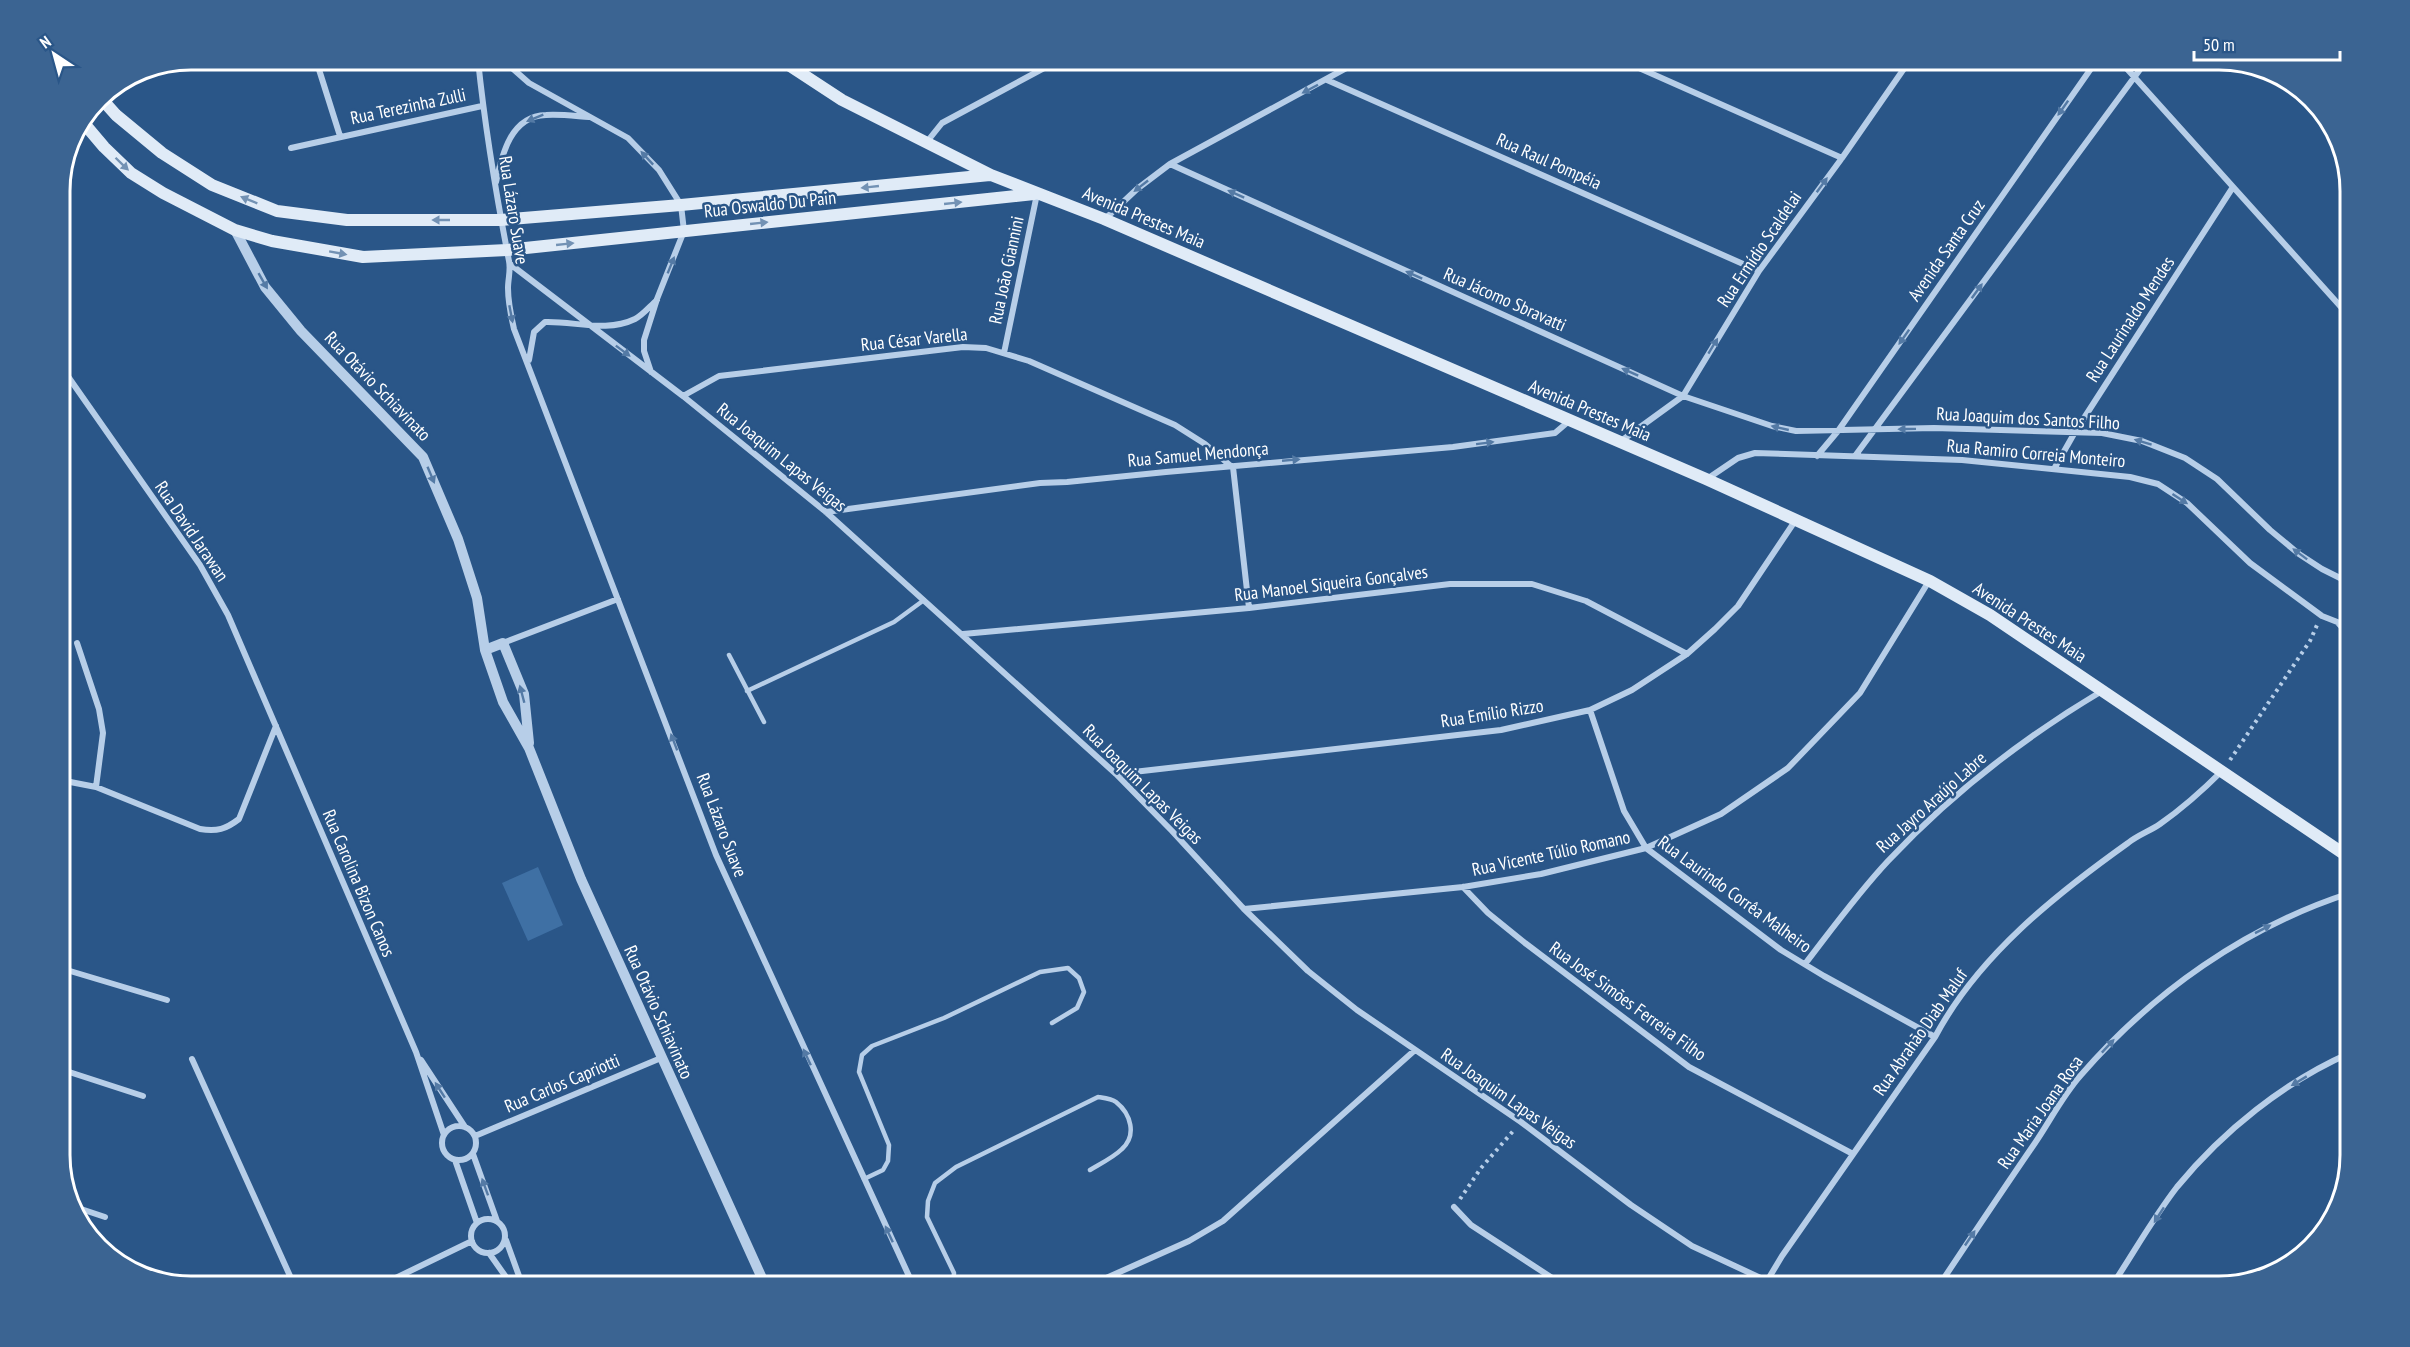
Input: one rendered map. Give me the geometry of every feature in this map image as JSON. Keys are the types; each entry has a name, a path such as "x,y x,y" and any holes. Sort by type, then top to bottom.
{"main road":[{"name":"Avenida Prestes Maia","path":"796,70 842,100 991,175 1104,219 1621,442 1930,581 1990,615 2340,851"},
{"name":"Rua Oswaldo Du Pain","path":"107,105 116,116 172,159 212,185 277,211 347,220 500,220 991,175"},
{"name":"Rua Oswaldo Du Pain","path":"88,129 130,173 163,193 235,230 272,241 363,258 507,250 1037,194"}],"street":[{"name":"Rua Terezinha Zulli","path":"319,70 340,136"},
{"name":"Rua Lázaro Suave","path":"479,70 482,106 500,220 510,264 508,288 510,312 716,855 909,1276"},
{"path":"514,70 529,83 628,138 658,170 681,205 684,231 644,340 644,351 651,372"},
{"path":"927,143 942,123 1040,70"},
{"path":"1104,219 1137,189 1170,164 1344,70"},
{"path":"1644,70 1842,158"},
{"name":"Rua Ermídio Scaldelai","path":"1621,442 1683,396 1759,271 1903,70"},
{"name":"Avenida Santa Cruz","path":"1817,456 1838,431 2090,70"},
{"path":"2129,70 2339,304"},
{"path":"1855,456 2138,70"},
{"name":"Rua Raul Pompéia","path":"1327,80 1759,271"},
{"name":"Rua Terezinha Zulli","path":"291,148 482,106"},
{"path":"495,188 501,158 509,138 519,126 543,114 592,118"},
{"name":"Rua Jácomo Sbravatti","path":"1170,164 1683,396 1772,426 1796,431 1838,431"},
{"name":"Rua Laurinaldo Mendes","path":"2054,469 2074,432 2233,187"},
{"name":"Rua João Giannini","path":"1004,353 1037,194"},
{"name":"Rua Otávio Schiavinato","path":"235,230 265,287 301,331 423,457 464,558 477,598 485,650 503,702 529,748 581,879 761,1276"},
{"name":"Rua Joaquim Lapas Veigas","path":"510,264 683,396 826,512 1116,774 1244,909 1308,971 1357,1010 1521,1122 1631,1205 1692,1246 1756,1276"},
{"path":"528,362 534,332 545,322 564,321 591,327 620,324 636,318 657,300"},
{"name":"Rua César Varella","path":"683,396 719,376 963,347 986,348 1029,361 1175,425 1205,444 1233,467"},
{"name":"Rua David Jarawan","path":"71,381 200,565 228,615 276,726"},
{"name":"Rua Samuel Mendonça","path":"826,512 1040,483 1067,483 1453,447 1555,433 1569,421"},
{"name":"Rua Joaquim dos Santos Filho","path":"1838,431 1876,429 2074,432 2102,433 2142,441 2186,458 2217,479 2270,530 2300,554 2339,578"},
{"name":"Rua Ramiro Correia Monteiro","path":"1706,479 1738,458 1755,453 1962,460 2130,477 2158,484 2187,503 2250,563 2322,616 2338,624"},
{"path":"1233,467 1249,608"},
{"name":"Rua Emílio Rizzo","path":"1116,774 1501,730 1590,710 1632,690 1687,654 1738,606 1795,521"},
{"name":"Rua Vicente Túlio Romano","path":"1244,909 1463,887 1540,874 1646,848 1721,814 1788,768 1860,693 1930,581"},
{"name":"Rua Manoel Siqueira Gonçalves","path":"963,634 1249,608 1450,584 1532,584 1586,601 1687,654"},
{"path":"485,650 618,599"},
{"path":"77,643 99,709 103,733 96,788"},
{"name":"Rua Otávio Schiavinato","path":"502,643 524,694 529,748"},
{"name":"Rua Jayro Araújo Labre","path":"1805,964 1845,911 1887,862 1935,814 2015,748 2103,691"},
{"name":"Rua Laurindo Corrêa Malheiro","path":"1590,710 1624,811 1646,848 1728,911 1805,964 1935,1037"},
{"path":"71,782 96,788 200,829 214,832 229,827 239,819 276,726"},
{"name":"Rua Carolina Bizon Canos","path":"276,726 416,1052 444,1135"},
{"name":"Rua Abrahão Diab Maluf","path":"1770,1276 1935,1037 1950,1008 1978,974 2044,907 2131,840 2158,826 2182,808 2223,770"},
{"name":"Rua José Simões Ferreira Filho","path":"1463,887 1488,913 1525,943 1689,1067 1853,1154"},
{"name":"Rua Maria Joana Rosa","path":"1945,1276 2079,1077 2126,1027 2169,990 2212,960 2258,932 2314,904 2340,896"},
{"path":"71,971 167,1000"},
{"path":"1111,1276 1190,1241 1224,1221 1415,1050"},
{"name":"Rua Carolina Bizon Canos","path":"416,1052 465,1127"},
{"name":"Rua Carlos Capriotti","path":"475,1136 661,1058"},
{"path":"2118,1276 2176,1188 2222,1138 2292,1084 2340,1058"},
{"path":"192,1059 291,1276"},
{"path":"71,1073 143,1096"},
{"path":"455,1160 465,1160 473,1154 476,1145 475,1136 465,1127 453,1127 444,1135 441,1145 443,1150 455,1160 477,1223"},
{"path":"473,1154 497,1221 504,1228 505,1239 519,1276"},
{"path":"1454,1207 1479,1231 1549,1276"},
{"path":"83,1210 105,1217"},
{"path":"497,1221 487,1219 477,1223 472,1231 472,1241 478,1250 489,1253 500,1250 505,1239"},
{"path":"400,1276 472,1241"},
{"path":"489,1253 505,1276"}],"lane":[{"path":"747,691 894,622 924,600"},
{"path":"729,655 764,722"},
{"path":"864,1179 883,1170 888,1161 889,1145 859,1072 862,1055 872,1046 944,1018 1040,972 1068,968 1078,978 1084,992 1077,1008 1052,1023"},
{"path":"954,1276 927,1217 928,1201 935,1183 956,1167 1098,1097 1115,1101 1124,1110 1130,1121 1131,1134 1123,1148 1090,1170"}],"path":[{"path":"2223,770 2310,641 2322,616"},
{"path":"1454,1207 1481,1168 1521,1122"}],"shaded area":[{"path":"538,867 563,925 528,941 502,883"}]}
